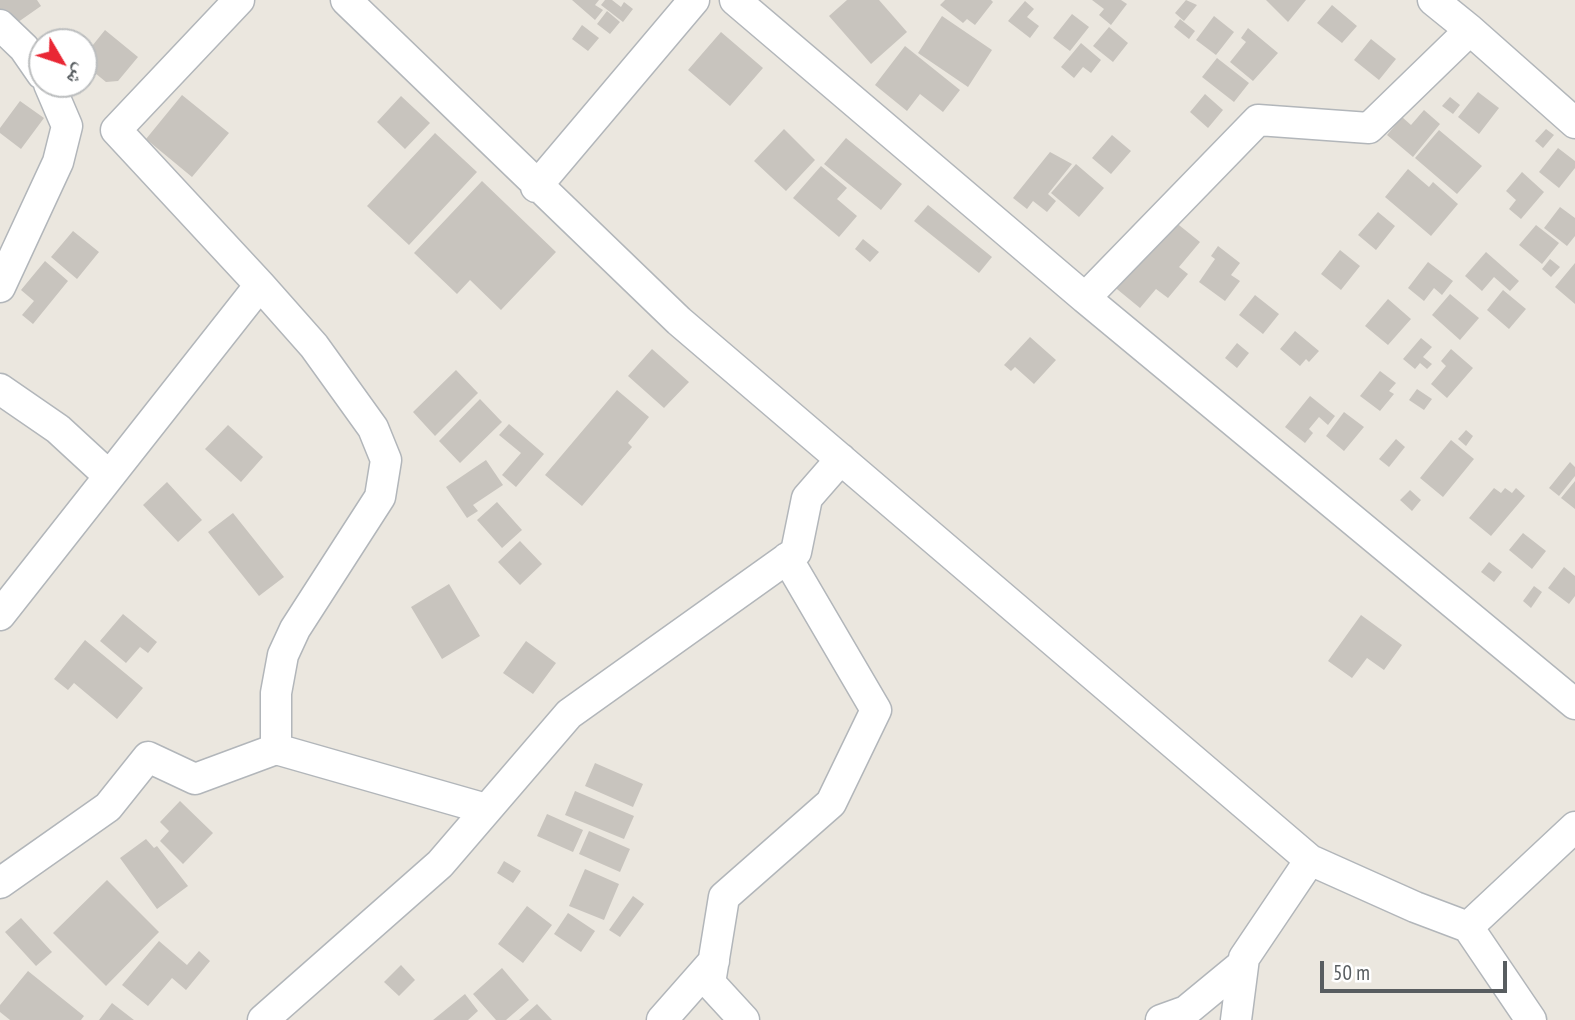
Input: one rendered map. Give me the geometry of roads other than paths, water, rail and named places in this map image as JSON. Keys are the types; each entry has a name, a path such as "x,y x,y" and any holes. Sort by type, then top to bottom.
{"street":[{"path":"239,0 116,130 314,346 373,428 386,460 380,497 295,629 283,656 276,692 276,749"},
{"path":"346,0 536,187 678,321 1310,860 1415,907 1468,927 1531,1020"},
{"path":"536,187 694,0"},
{"path":"735,0 1085,298 1575,704"},
{"path":"1433,0 1575,123"},
{"path":"0,24 28,54"},
{"path":"1085,298 1258,120 1368,128 1470,30"},
{"path":"0,287 58,162 67,126 54,98"},
{"path":"0,615 260,285"},
{"path":"0,389 58,429 109,476"},
{"path":"263,1020 440,864 569,714 796,552 807,498 841,459"},
{"path":"744,1020 710,984 724,897 831,803 876,710 787,558"},
{"path":"0,883 108,807 148,757 195,779 276,749 486,809"},
{"path":"1468,927 1575,827"},
{"path":"1236,1020 1244,958 1310,860"},
{"path":"662,1020 714,961"},
{"path":"1161,1020 1186,1011 1243,964"}]}
